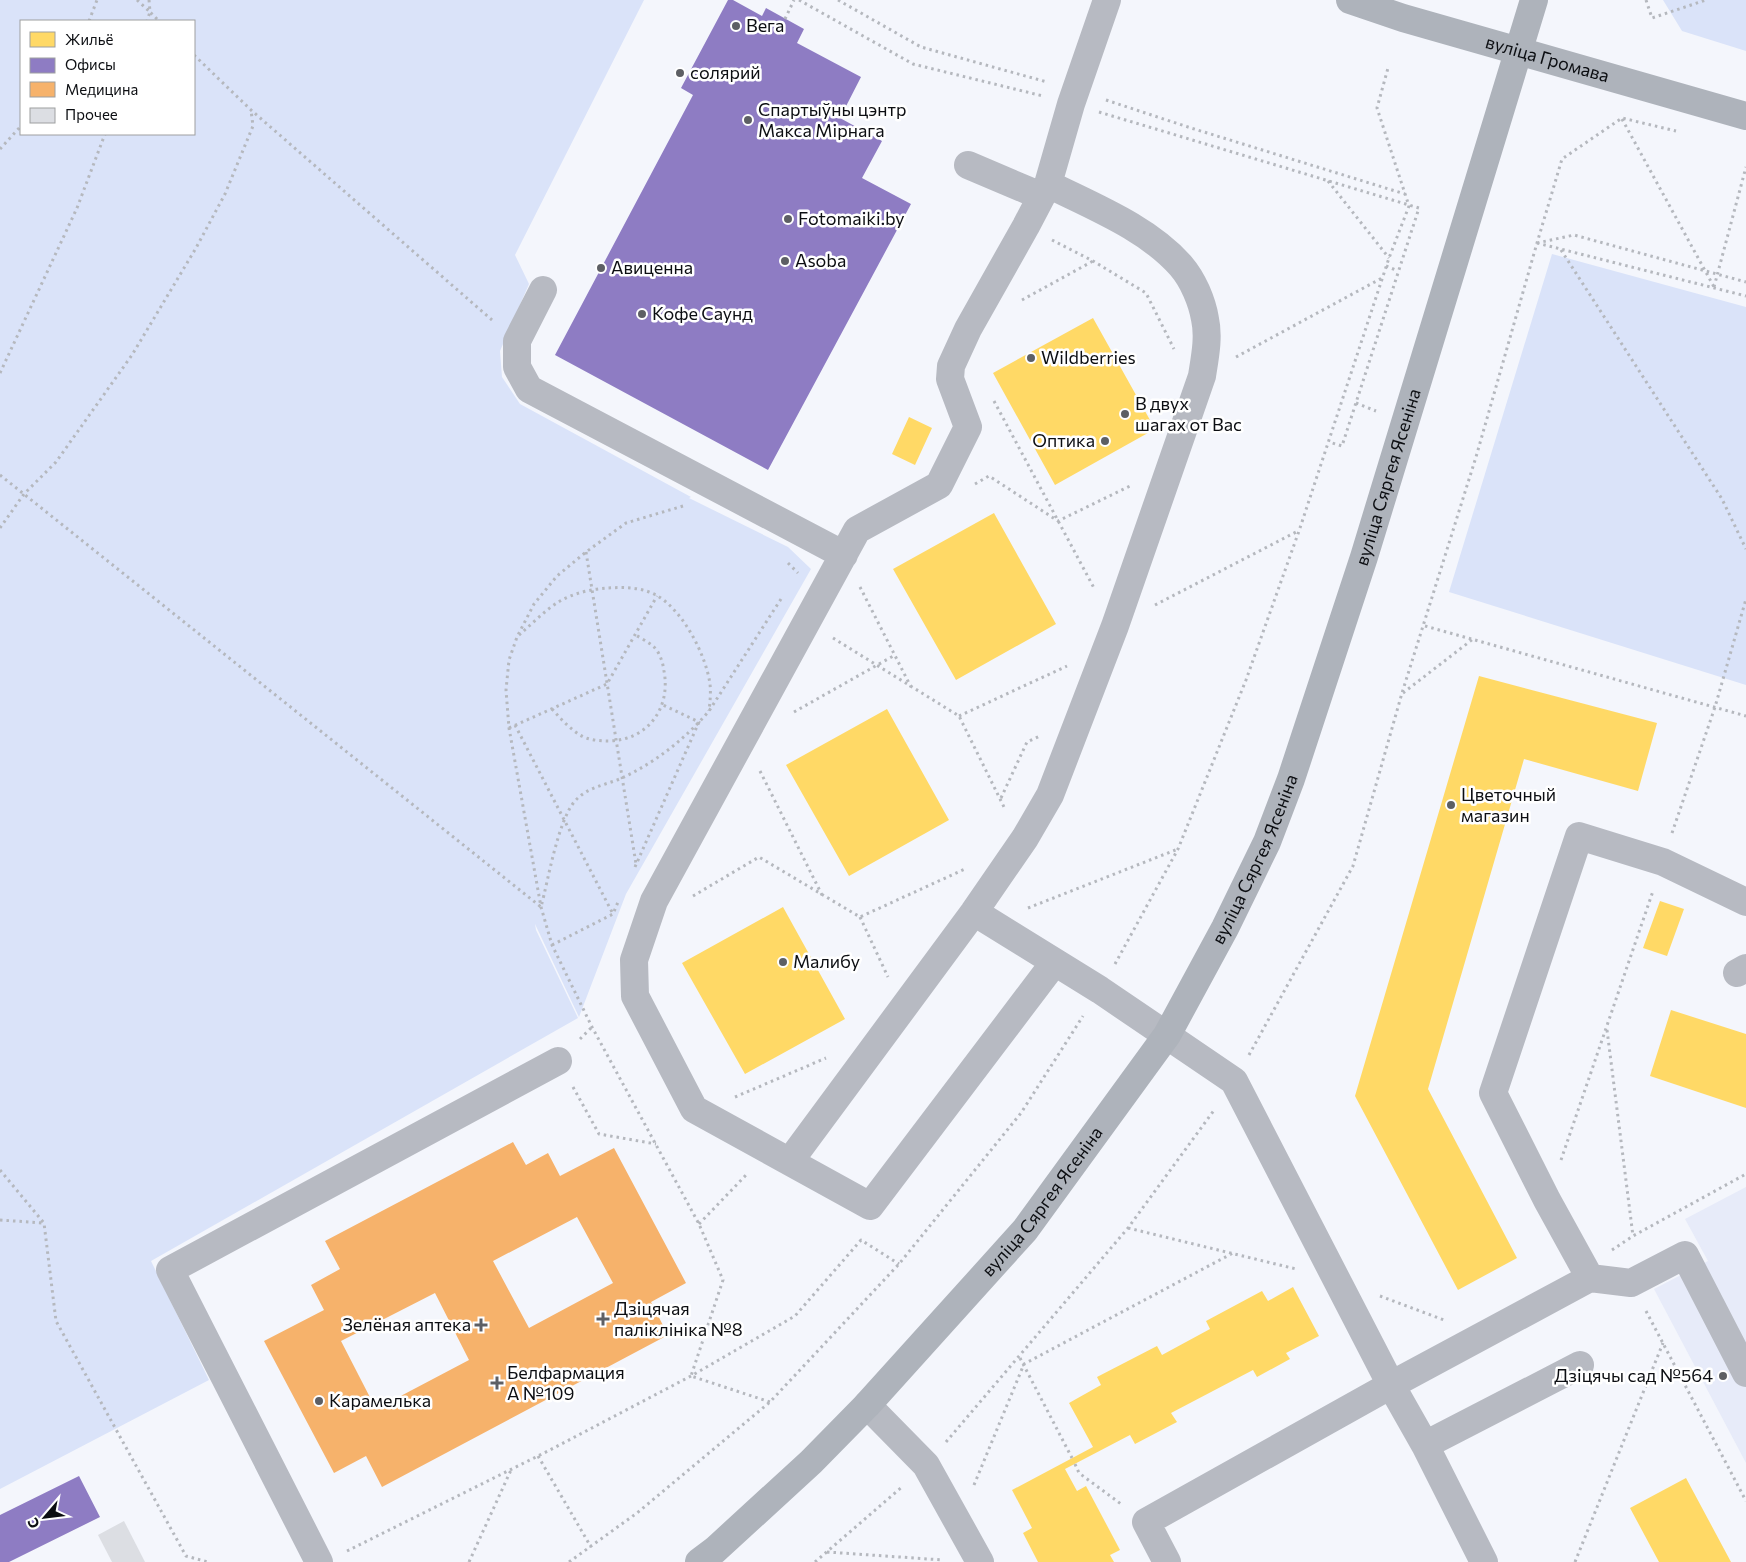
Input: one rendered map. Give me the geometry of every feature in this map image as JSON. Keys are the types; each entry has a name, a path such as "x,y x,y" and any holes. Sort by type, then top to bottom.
{"main road":[{"name":"вуліца Громава","path":"1350,0 1403,18 1518,52 1746,116"},
{"name":"вуліца Сяргея Ясеніна","path":"699,1562 715,1550 812,1462 867,1405 1025,1230 1167,1035 1225,928 1267,842 1291,779 1364,557 1534,0"}],"lane":[{"path":"1054,962 870,1206 694,1109 635,996 634,960 654,901 857,530 939,485 968,427 950,379 950,366 968,329 1045,190 1106,0"},
{"path":"790,1161 974,912 1025,838 1050,795 1115,626 1202,376 1206,349 1206,319 1196,289 1182,267 1162,247 1123,221 1045,190 968,165"},
{"path":"543,290 517,341 517,367 528,389 844,555"},
{"path":"1590,1278 1547,1200 1493,1093 1579,836 1663,862 1746,902"},
{"path":"974,912 1100,990 1234,1081 1391,1384 1425,1445 1484,1562"},
{"path":"331,1557 170,1270 558,1061"},
{"path":"1167,1562 1146,1522 1391,1384 1590,1278 1631,1283 1685,1255 1746,1373"},
{"path":"1425,1445 1580,1365"},
{"path":"867,1405 926,1466 980,1562"}],"path":[{"path":"89,20 97,0"},
{"path":"137,0 158,20"},
{"path":"147,20 150,12 149,0"},
{"path":"785,19 794,0"},
{"path":"799,0 913,64 1074,97 1191,128 1405,194"},
{"path":"838,0 921,47 1328,181 1419,208 1342,446 1329,442"},
{"path":"1646,0 1652,18 1706,0"},
{"path":"195,56 251,110 517,341"},
{"path":"1388,68 1377,108 1409,206"},
{"path":"0,528 24,494 56,462 132,355 226,194 254,126 251,110"},
{"path":"1622,118 1714,287"},
{"path":"0,149 20,127"},
{"path":"0,372 77,208 105,135"},
{"path":"1714,287 1746,167"},
{"path":"1328,181 1389,258"},
{"path":"1026,226 1093,261 1146,293 1176,352"},
{"path":"1746,282 1574,235 1537,243 1746,296"},
{"path":"1561,250 1722,500 1746,549"},
{"path":"1016,303 1093,261"},
{"path":"1386,266 1398,271"},
{"path":"1202,376 1382,277"},
{"path":"992,399 1094,588"},
{"path":"0,475 541,907"},
{"path":"972,486 989,476 1058,522"},
{"path":"1058,522 1135,484 1131,492"},
{"path":"685,506 626,523 557,576 534,604 517,637 509,660 506,690 509,728 541,907 552,946 592,1027 699,1224 724,1280 691,1376"},
{"path":"1115,626 1299,531"},
{"path":"586,552 636,865"},
{"path":"787,562 798,573 793,581"},
{"path":"1091,598 1098,579"},
{"path":"859,585 911,687"},
{"path":"517,637 561,601 592,589 626,588 642,590 657,596 674,611 690,632 703,658 710,684 710,711"},
{"path":"509,728 607,684 657,596"},
{"path":"541,907 564,820 575,801 589,790 622,778 666,753 699,722 710,711 782,597"},
{"path":"1547,1200 1716,707 1746,599"},
{"path":"807,622 958,716 1071,664 1068,672"},
{"path":"1425,626 1746,716"},
{"path":"552,709 566,725 581,736 598,741 616,741 639,734 654,720 662,705 666,682 663,662 654,647 634,634"},
{"path":"1402,693 1473,639"},
{"path":"794,712 895,655"},
{"path":"662,705 699,722"},
{"path":"632,873 699,722"},
{"path":"515,725 613,914"},
{"path":"1001,799 1027,742 1041,735"},
{"path":"757,765 822,896"},
{"path":"1027,909 1178,849"},
{"path":"687,900 759,857 860,917 889,978"},
{"path":"860,917 970,867"},
{"path":"552,946 613,914 620,898"},
{"path":"1606,1028 1633,1236"},
{"path":"730,1099 827,1058"},
{"path":"558,1061 599,1134 656,1144"},
{"path":"0,1170 44,1223 56,1321 186,1556 208,1562"},
{"path":"1590,1278 1613,1248 1746,1174"},
{"path":"0,1220 44,1223"},
{"path":"331,1557 538,1456 691,1376 795,1316 861,1240 898,1264"},
{"path":"1613,1248 1746,1501"},
{"path":"958,1523 1024,1364 1233,1253"},
{"path":"1575,1562 1663,1342"},
{"path":"1020,1358 1072,1458"},
{"path":"691,1376 770,1402"},
{"path":"538,1456 591,1547"},
{"path":"1075,1464 1079,1473 1146,1522"},
{"path":"469,1562 511,1470"},
{"path":"826,1552 945,1560"}],"shaded area":[{"path":"0,0 644,0 515,255 529,284 500,351 502,377 520,404 691,497 689,498 788,547 811,569 626,894 579,1017 535,924 536,930 578,1018 151,1261 209,1380 0,1489"},
{"path":"1663,0 1746,0 1746,51 1682,31"},
{"path":"1552,254 1746,307 1746,685 1449,592"},
{"name":"Дзіцячы сад №564","path":"1746,1187 1746,1463 1654,1289 1708,1261 1685,1219"}],"building: Жильё":[{"path":"1093,318 1155,429 1055,485 993,373"},
{"path":"909,417 932,428 915,465 892,454"},
{"path":"994,513 1056,624 956,680 893,569"},
{"path":"1479,676 1657,723 1638,791 1524,759 1428,1089 1517,1258 1458,1290 1355,1096"},
{"path":"887,709 949,820 849,876 786,765"},
{"path":"1660,901 1684,909 1667,956 1643,948"},
{"path":"783,907 845,1019 745,1074 682,963"},
{"path":"1671,1010 1746,1034 1746,1108 1650,1076"},
{"path":"1293,1287 1319,1336 1286,1353 1290,1359 1257,1377 1253,1370 1171,1413 1177,1422 1135,1444 1130,1435 1065,1469 1077,1491 1086,1486 1120,1550 1110,1555 1114,1562 1038,1562 1023,1533 1032,1528 1012,1490 1093,1447 1069,1403 1101,1385 1097,1377 1157,1346 1162,1355 1210,1329 1206,1321 1262,1291 1268,1301"},
{"path":"1686,1478 1731,1562 1659,1562 1630,1508"}],"building: Офисы":[{"path":"728,0 733,0 762,16 766,8 804,29 797,43 861,77 840,118 882,141 862,178 911,204 768,470 555,355 693,95 681,88"},
{"path":"79,1476 100,1517 9,1562 0,1562 0,1515"}],"building: Медицина":[{"name":"Дзіцячая паліклініка №8","path":"513,1142 526,1165 548,1153 560,1176 614,1148 686,1283 651,1302 668,1335 382,1487 366,1456 334,1473 264,1341 324,1310 311,1285 340,1269 325,1241","holes":["577,1217 613,1283 529,1328 493,1261","435,1293 469,1360 376,1409 341,1341"]}],"building: Прочее":[{"path":"124,1521 145,1562 112,1562 98,1535"}],"place":[{"name":"Вега","path":"736,26"},
{"name":"солярий","path":"680,73"},
{"name":"Спартыўны цэнтр Макса Мірнага","path":"748,120"},
{"name":"Fotomaiki.by","path":"788,219"},
{"name":"Asoba","path":"785,261"},
{"name":"Авиценна","path":"601,268"},
{"name":"Кофе Саунд","path":"642,314"},
{"name":"Wildberries","path":"1031,358"},
{"name":"В двух шагах от Вас","path":"1125,414"},
{"name":"Оптика","path":"1105,441"},
{"name":"Цветочный магазин","path":"1451,805"},
{"name":"Малибу","path":"783,962"},
{"name":"Дзіцячая паліклініка №8","path":"603,1319"},
{"name":"Зелёная аптека","path":"481,1325"},
{"name":"Дзіцячы сад №564","path":"1723,1376"},
{"name":"Белфармация А №109","path":"497,1383"},
{"name":"Карамелька","path":"319,1401"}]}
